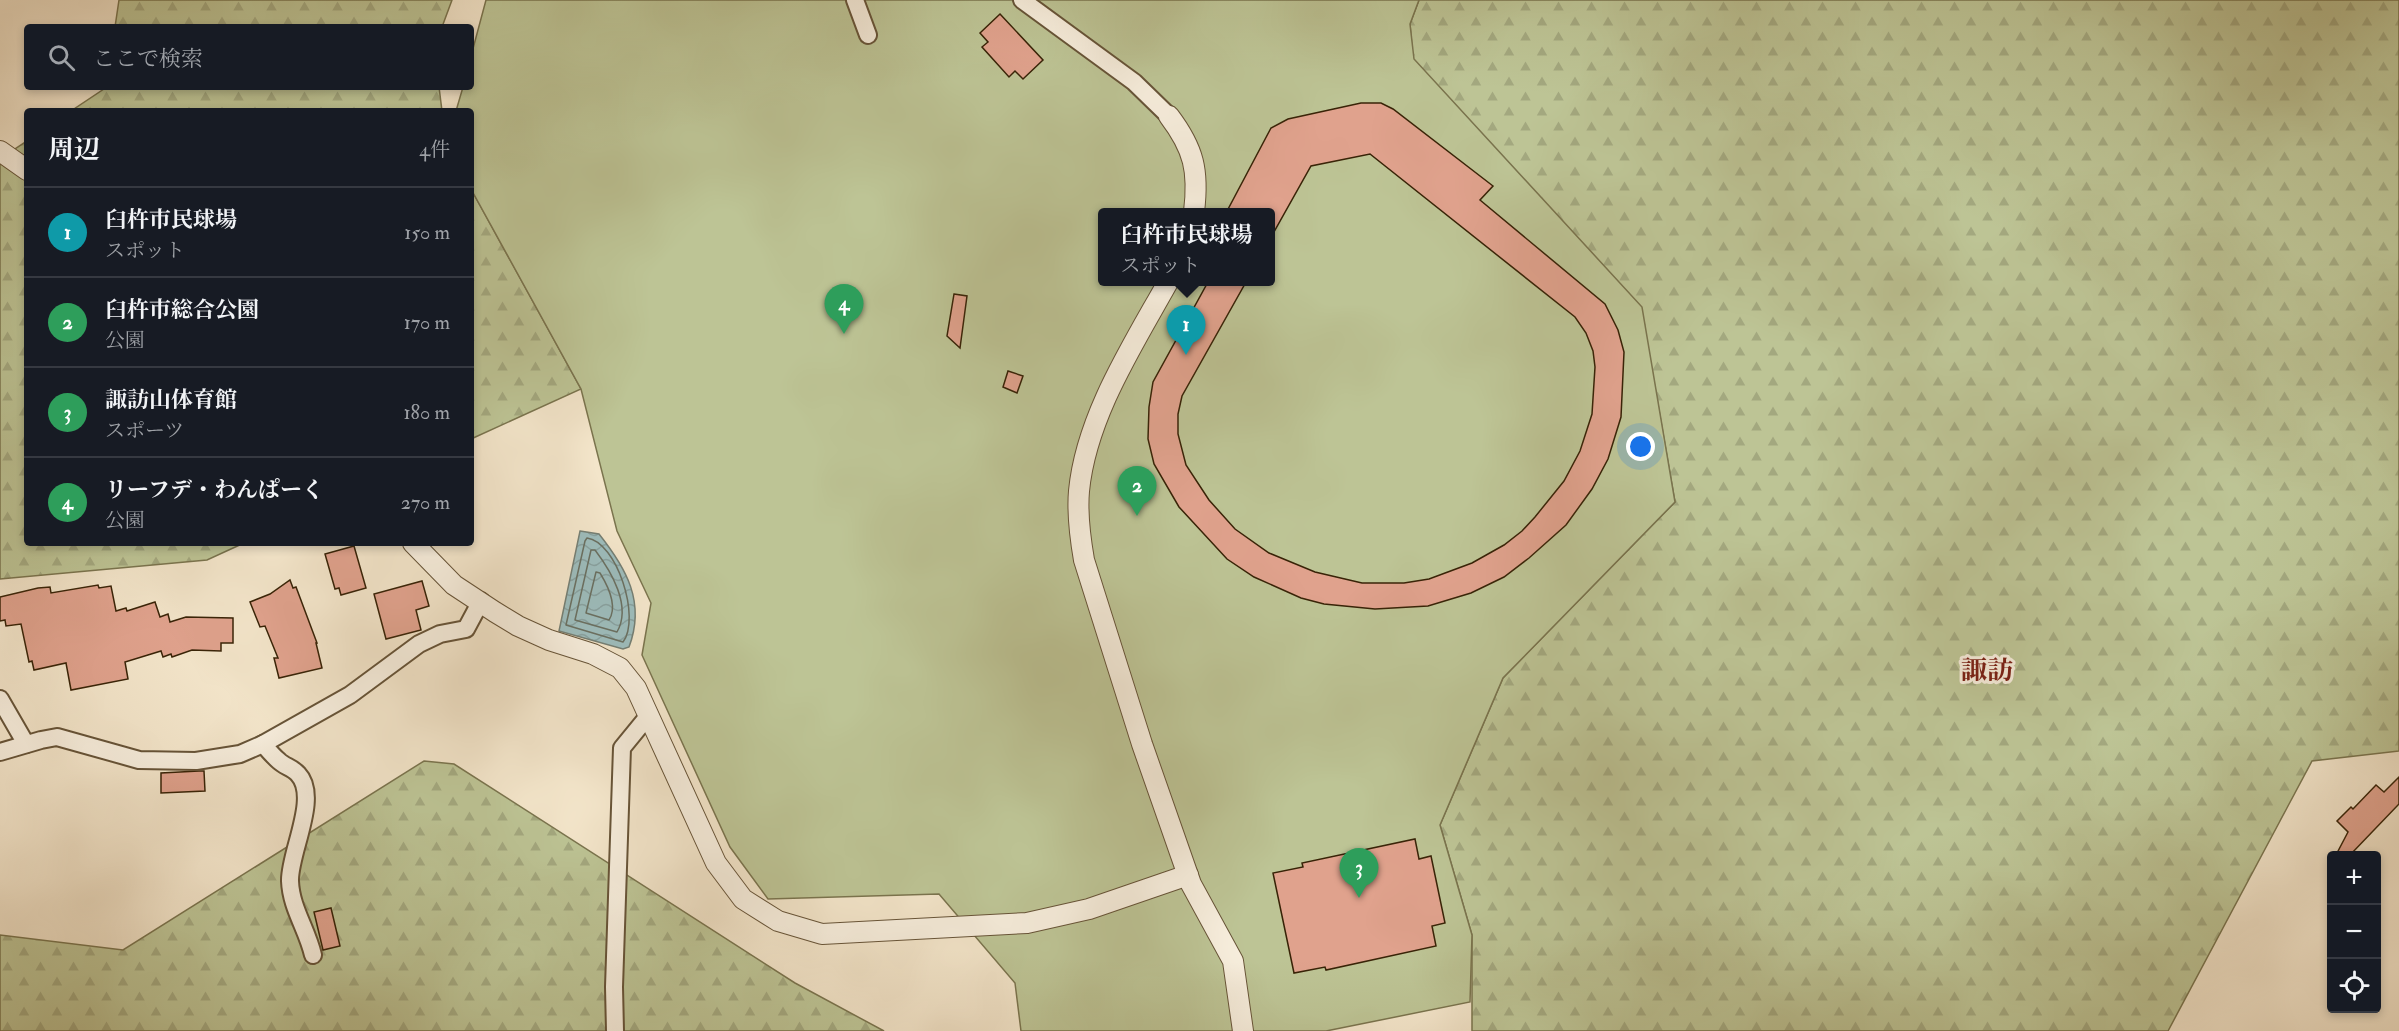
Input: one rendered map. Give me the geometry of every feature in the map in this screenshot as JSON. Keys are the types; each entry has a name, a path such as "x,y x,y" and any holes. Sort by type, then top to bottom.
{"street":[{"path":"855,0 868,35"},
{"path":"1022,0 1134,82 1169,116 1193,155 1196,180 1194,208"},
{"path":"0,151 24,168"},
{"path":"1166,286 1121,368 1091,430 1079,491 1079,530 1084,560 1140,738 1188,875 1233,961 1243,1031"},
{"path":"416,546 454,585 518,626 549,640 593,654 620,668 636,688 716,863 743,899 778,921 822,934 1027,923 1089,909 1188,875"},
{"path":"0,752 57,737 139,760 196,761 240,754 263,744 350,694 419,644 440,634 466,629 481,601"},
{"path":"0,699 26,744"},
{"path":"615,1031 614,987 622,748 649,715"},
{"path":"263,744 277,760 298,774 303,783 305,816 292,861 291,892 313,955"}],"green space":[{"path":"119,0 452,0 443,24 115,24"},
{"path":"486,0 1419,0 1410,24 1414,59 1642,307 1675,502 1503,678 1440,825 1472,935 1470,1002 1326,1031 1021,1031 1015,983 939,894 768,899 730,847 642,655 651,603 617,531 581,389 474,194 474,108 457,108 462,90 474,90 474,45"},
{"path":"1419,0 2399,0 2399,751 2312,761 2168,1031 1472,1031 1472,935 1440,825 1503,678 1675,502 1641,307 1413,59 1410,24"},
{"path":"102,90 439,90 442,108 76,108"},
{"path":"24,143 24,546 237,546 207,560 0,579 0,159"},
{"path":"474,194 581,389 474,438"},
{"path":"424,761 454,764 795,983 884,1031 0,1031 0,935 123,950"}],"water":[{"path":"580,531 599,534 625,573 634,600 635,615 634,631 629,647 623,649 559,631"}],"building":[{"path":"1000,14 1043,60 1023,79 1015,71 1009,77 982,47 988,42 980,33"},
{"path":"1361,103 1381,103 1393,109 1493,186 1480,200 1605,304 1618,330 1624,352 1621,417 1608,459 1592,489 1566,525 1529,558 1504,577 1471,593 1428,606 1375,609 1324,604 1301,598 1254,577 1227,559 1179,507 1154,464 1148,439 1149,407 1153,382 1206,286 1244,286 1182,396 1178,414 1178,434 1186,465 1209,500 1235,529 1269,553 1315,572 1362,583 1404,583 1429,579 1472,563 1504,545 1522,531 1564,481 1580,451 1592,414 1595,367 1593,351 1586,333 1575,317 1370,154 1311,166 1275,230 1275,208 1229,208 1271,128 1288,119"},
{"path":"954,294 967,296 960,348 947,336"},
{"path":"1008,371 1023,376 1017,393 1003,387"},
{"path":"354,546 366,588 341,595 339,588 335,589 325,554"},
{"path":"290,580 293,588 296,587 317,643 322,668 279,678 274,658 278,658 265,626 260,627 250,602 270,594"},
{"path":"422,581 429,606 416,610 421,630 386,639 374,594"},
{"path":"98,585 99,588 111,586 116,611 126,608 127,611 155,602 160,617 168,614 170,622 186,617 233,618 233,643 221,643 221,651 192,650 172,657 171,654 163,657 161,651 125,662 128,679 71,690 66,663 34,670 32,661 29,662 21,624 6,626 5,620 0,621 0,597 38,588 50,587 51,593"},
{"path":"204,771 205,791 161,793 161,773"},
{"path":"2399,777 2399,804 2354,851 2338,851 2348,832 2337,821 2351,807 2353,809 2376,785 2384,792"},
{"path":"1415,839 1419,859 1431,856 1445,923 1432,926 1436,946 1326,970 1325,967 1294,973 1273,873 1303,867 1302,863"},
{"path":"331,908 340,946 323,950 314,912"}],"place":[{"name":"リーフデ・わんぱーく","path":"844,334"},
{"name":"臼杵市民球場","path":"1186,355"},
{"name":"臼杵市総合公園","path":"1137,516"},
{"name":"諏訪山体育館","path":"1359,898"}],"district":[{"name":"諏訪","path":"1987,671"}]}
